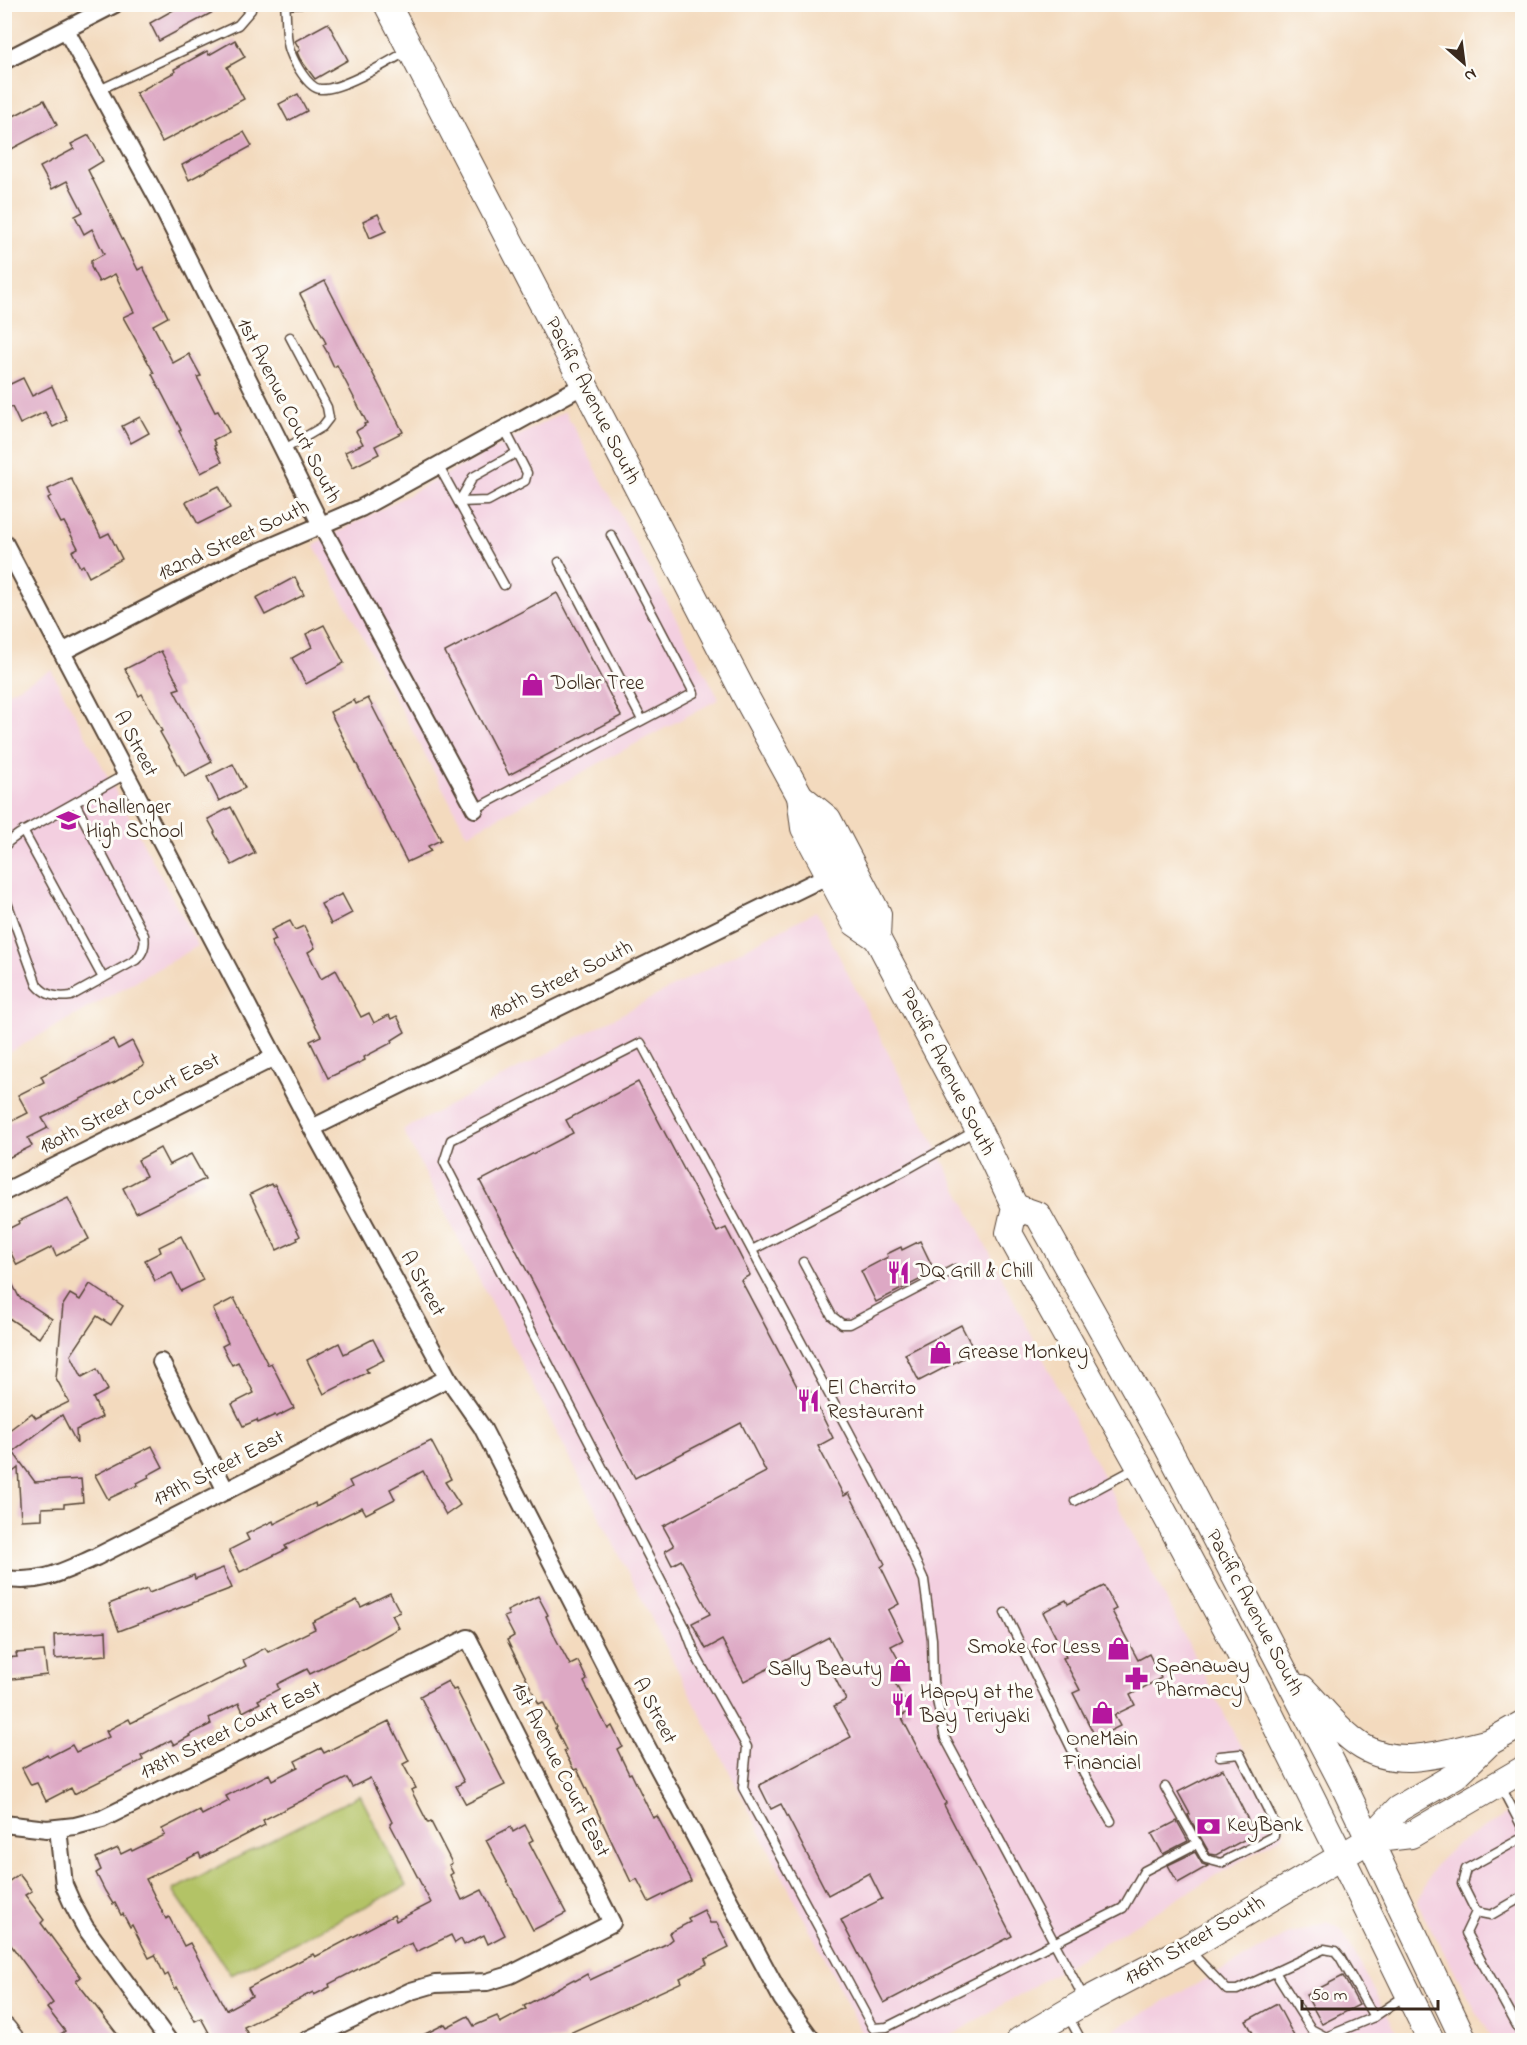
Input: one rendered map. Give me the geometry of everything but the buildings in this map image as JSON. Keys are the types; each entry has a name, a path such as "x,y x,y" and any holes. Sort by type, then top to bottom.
{"main road":[{"name":"Pacific Avenue South","path":"387,4 747,699 800,796 804,828 855,923 877,938 978,1129 1015,1208 1009,1233 1238,1650 1431,2040"},
{"name":"Pacific Avenue South","path":"800,796 828,819 878,914 877,938"},
{"name":"Pacific Avenue South","path":"1015,1208 1038,1215 1168,1448 1343,1784 1464,2040"},
{"path":"1282,1667 1347,1735 1362,1747 1377,1754 1416,1759 1490,1742"},
{"path":"1369,1840 1398,1809 1456,1775 1490,1742 1522,1724"},
{"path":"1369,1840 1411,1835 1522,1770"},
{"name":"176th Street South","path":"1020,2040 1187,1948 1369,1840"}],"street":[{"path":"4,61 66,30 105,7"},
{"name":"1st Avenue Court South","path":"66,30 159,201 321,525 475,809"},
{"name":"182nd Street South","path":"62,652 242,559 361,508 584,385"},
{"name":"A Street","path":"4,542 312,1128 448,1378 482,1427 639,1732 782,1999 812,2040"},
{"name":"180th Street South","path":"312,1128 829,875"},
{"name":"180th Street Court East","path":"4,1192 275,1057"},
{"path":"161,1362 226,1491"},
{"name":"179th Street East","path":"4,1578 27,1581 55,1575 96,1557 448,1378"},
{"name":"178th Street Court East","path":"4,1824 58,1828 102,1820 468,1638"},
{"name":"1st Avenue Court East","path":"307,2040 411,1991 435,1984 487,1982 510,1975 612,1923 468,1638"},
{"path":"58,1828 64,1885 84,1927 168,2040"},
{"path":"4,2030 12,2040"}],"lane":[{"path":"99,90 238,25 251,10 250,4"},
{"path":"301,4 285,5 290,51 308,83 319,89 334,88 346,83 410,50"},
{"path":"283,450 322,427 329,418 327,407 290,337"},
{"path":"459,502 488,501 524,483 527,473 504,428"},
{"path":"459,502 473,477 516,453"},
{"path":"438,465 504,585"},
{"path":"475,809 694,693 611,535"},
{"path":"559,562 642,720"},
{"path":"4,848 8,842 23,831 126,774"},
{"path":"4,894 36,985 48,995 71,996 136,960 142,954 144,935 75,803"},
{"path":"23,831 103,978"},
{"path":"1081,2040 1077,2007 1055,1942 945,1738 933,1682 932,1639 924,1580 900,1527 641,1043 451,1140 444,1162 680,1617 696,1656 747,1747 743,1788 873,2028 887,2027 1055,1942 1123,1908 1144,1871 1198,1843"},
{"path":"752,1250 904,1171 978,1129"},
{"path":"803,1262 832,1316 842,1324 850,1324 955,1269"},
{"path":"1075,1501 1139,1466"},
{"path":"1005,1613 1084,1774 1111,1821"},
{"path":"1165,1787 1206,1859 1221,1863 1274,1836 1275,1824 1240,1754 1220,1756"},
{"path":"1499,1784 1522,1827"},
{"path":"1476,1912 1462,1884 1466,1869 1522,1838"},
{"path":"1476,1912 1491,1915 1522,1897"},
{"path":"1476,1912 1466,1934 1522,2032"},
{"path":"1187,1948 1227,1990 1237,1990 1324,1949 1335,1951 1341,1957 1374,2017"},
{"path":"1275,1972 1311,2029 1326,2037 1374,2017 1407,1994"}],"shaded area":[{"path":"565,411 719,699 467,834 314,545"},
{"name":"Challenger High School","path":"51,670 198,946 5,1055 5,694"},
{"path":"816,911 1285,1834 944,2040 866,2040 403,1130"},
{"path":"1522,1805 1522,2040 1492,2040 1417,1903 1434,1866 1456,1845"},
{"path":"1327,1922 1342,1930 1401,2040 1094,2040 1287,1935"}],"green space":[{"path":"360,1795 406,1886 231,1975 173,1890"}],"place":[{"name":"Dollar Tree","path":"533,684"},
{"name":"Challenger High School","path":"68,820"},
{"name":"DQ Grill & Chill","path":"898,1272"},
{"name":"Grease Monkey","path":"940,1353"},
{"name":"El Charrito Restaurant","path":"809,1401"},
{"name":"Smoke for Less","path":"1119,1648"},
{"name":"Sally Beauty","path":"900,1670"},
{"name":"Spanaway Pharmacy","path":"1137,1679"},
{"name":"Happy at the Bay Teriyaki","path":"902,1705"},
{"name":"OneMain Financial","path":"1102,1712"},
{"name":"KeyBank","path":"1209,1826"}]}
